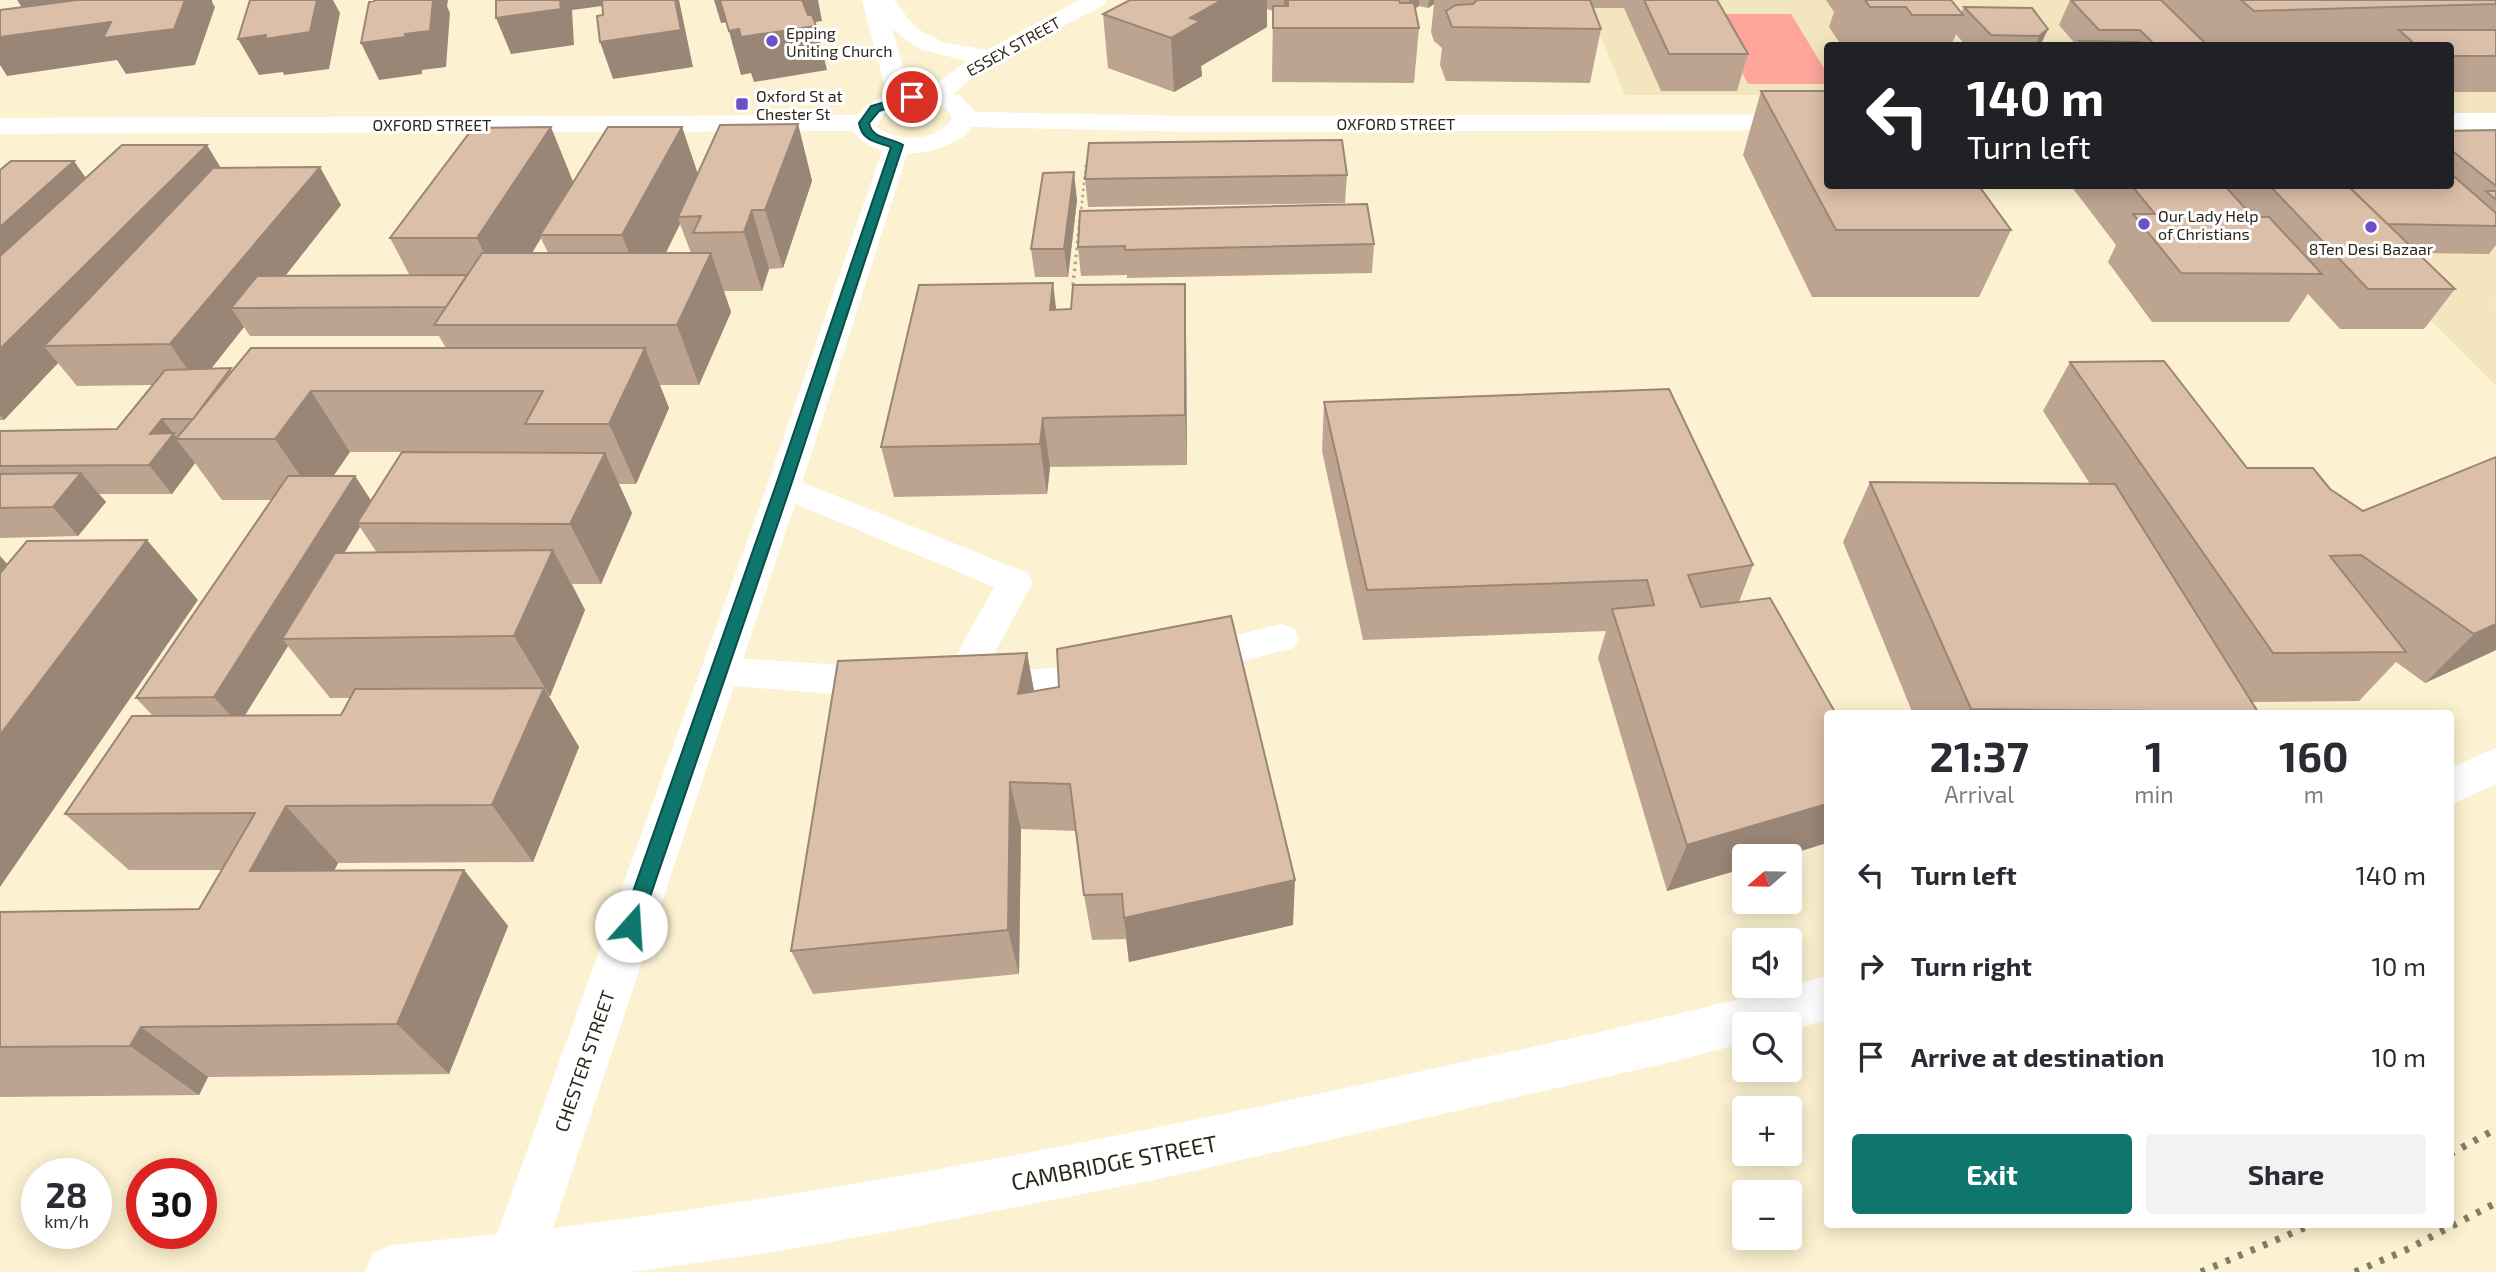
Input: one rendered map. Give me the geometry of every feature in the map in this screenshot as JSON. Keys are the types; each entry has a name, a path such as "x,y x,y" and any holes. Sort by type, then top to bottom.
{"street":[{"path":"873,0 900,99"},
{"path":"883,0 898,24 921,42 990,58"},
{"name":"ESSEX STREET","path":"934,97 968,70 1096,0"},
{"path":"934,97 961,107 965,119 954,134 913,145 897,145 872,138 865,131 864,123 875,109 900,99 934,97"},
{"name":"OXFORD STREET","path":"965,119 1198,124 1824,122"},
{"path":"2454,121 2496,121"},
{"name":"OXFORD STREET","path":"0,126 864,123"},
{"name":"CHESTER STREET","path":"515,1261 784,485 897,145"},
{"path":"2454,786 2496,765"},
{"name":"CAMBRIDGE STREET","path":"392,1272 515,1261 840,1213 1079,1171 1716,1029 1824,999"}],"lane":[{"path":"784,485 1014,582 958,687"},
{"path":"719,671 958,687 1108,680 1281,638"}],"path":[{"path":"1073,285 1086,165"},
{"path":"1080,213 1092,214"}],"shaded area":[{"path":"1585,0 2131,0 2175,42 1824,42 1824,95 1625,95"},
{"path":"1712,14 1791,14 1824,68 1824,84 1748,84"},
{"path":"2454,63 2496,63 2496,386 2300,189 2454,189"}],"building":[{"path":"77,0 185,0 174,29 103,38 111,22 0,37 0,10"},
{"path":"250,0 317,0 310,32 265,39 266,35 238,39"},
{"path":"433,0 430,31 361,43 369,2"},
{"path":"496,0 560,0 561,9 496,18"},
{"path":"602,0 675,0 681,30 600,42 597,16 603,15"},
{"path":"720,0 802,0 816,26 741,37 739,29 729,31"},
{"path":"1130,0 1222,0 1190,18 1200,21 1171,38 1103,14"},
{"path":"1288,0 1399,0 1400,3 1414,3 1419,28 1273,28 1273,6 1288,6"},
{"path":"1477,0 1590,0 1601,29 1452,27 1446,11 1456,5 1473,4"},
{"path":"1644,0 1717,0 1748,54 1669,54"},
{"path":"1865,0 1951,0 1963,15 1912,15 1906,7 1870,7"},
{"path":"2071,0 2161,0 2204,42 2152,42 2140,30 2099,30"},
{"path":"2241,0 2496,0 2496,4 2254,11"},
{"path":"1964,7 2032,8 2048,29 2039,36 1991,35"},
{"path":"2399,30 2496,30 2496,56 2454,56 2454,42 2412,42"},
{"path":"1761,91 1824,91 1824,189 1981,189 2011,230 1836,230"},
{"path":"798,124 765,210 752,210 744,232 693,233 701,216 678,217 720,125"},
{"path":"551,127 477,238 390,238 473,128"},
{"path":"608,127 682,127 622,235 540,235"},
{"path":"2496,130 2496,186 2454,152 2454,131"},
{"path":"1342,140 1347,175 1085,179 1089,143"},
{"path":"122,145 207,145 0,349 0,256"},
{"path":"11,161 74,161 0,227 0,170"},
{"path":"320,167 170,344 44,346 213,168"},
{"path":"1074,172 1064,249 1031,249 1043,173"},
{"path":"2454,176 2496,213 2496,226 2387,224 2351,189 2454,189"},
{"path":"2134,189 2228,189 2253,217 2269,217 2322,274 2181,273 2133,214 2155,214"},
{"path":"2273,189 2351,189 2455,289 2368,289"},
{"path":"2486,191 2496,191 2496,200"},
{"path":"1367,204 1374,244 1125,250 1125,246 1078,247 1080,211"},
{"path":"482,253 711,253 677,325 434,325"},
{"path":"467,275 446,307 231,308 257,276"},
{"path":"1053,283 1050,310 1071,309 1073,285 1185,284 1185,415 1043,418 1040,444 881,447 919,285"},
{"path":"251,348 645,348 609,424 525,424 543,391 311,391 275,439 176,439"},
{"path":"2164,361 2247,468 2313,468 2330,489 2363,511 2496,457 2496,624 2474,634 2361,555 2330,556 2406,652 2273,653 2070,362"},
{"path":"231,368 193,419 162,419 150,434 174,433 149,465 0,466 0,431 117,429 165,370"},
{"path":"1669,389 1753,565 1688,575 1701,607 1770,598 1834,710 1824,710 1824,805 1687,845 1612,609 1654,605 1647,580 1367,590 1324,402"},
{"path":"402,452 605,453 570,524 357,523"},
{"path":"81,473 53,507 0,508 0,474"},
{"path":"288,476 355,476 214,697 136,698"},
{"path":"1870,482 2115,484 2257,710 2067,710 1971,709"},
{"path":"147,540 0,735 0,573 27,541"},
{"path":"553,550 514,636 282,639 335,553"},
{"path":"1231,616 1295,880 1124,918 1122,894 1084,895 1070,784 1010,782 1008,930 791,951 838,661 1027,653 1018,694 1059,687 1057,649"},
{"path":"544,688 492,805 286,806 250,871 464,870 397,1024 141,1027 130,1046 0,1047 0,912 199,909 255,813 65,814 132,716 341,715 355,689"}],"railway":[{"path":"2454,1152 2496,1129"},
{"path":"2454,1225 2496,1203"},
{"path":"2201,1272 2304,1228"},
{"path":"2355,1272 2448,1228"}],"place":[{"name":"Epping Uniting Church","path":"772,41"},
{"name":"Oxford St at Chester St","path":"742,104"},
{"name":"Our Lady Help of Christians","path":"2144,224"},
{"name":"8Ten Desi Bazaar","path":"2371,227"}],"route":[{"path":"631,926 784,485 897,145 872,138 865,131 864,123 875,109 912,97"}]}
